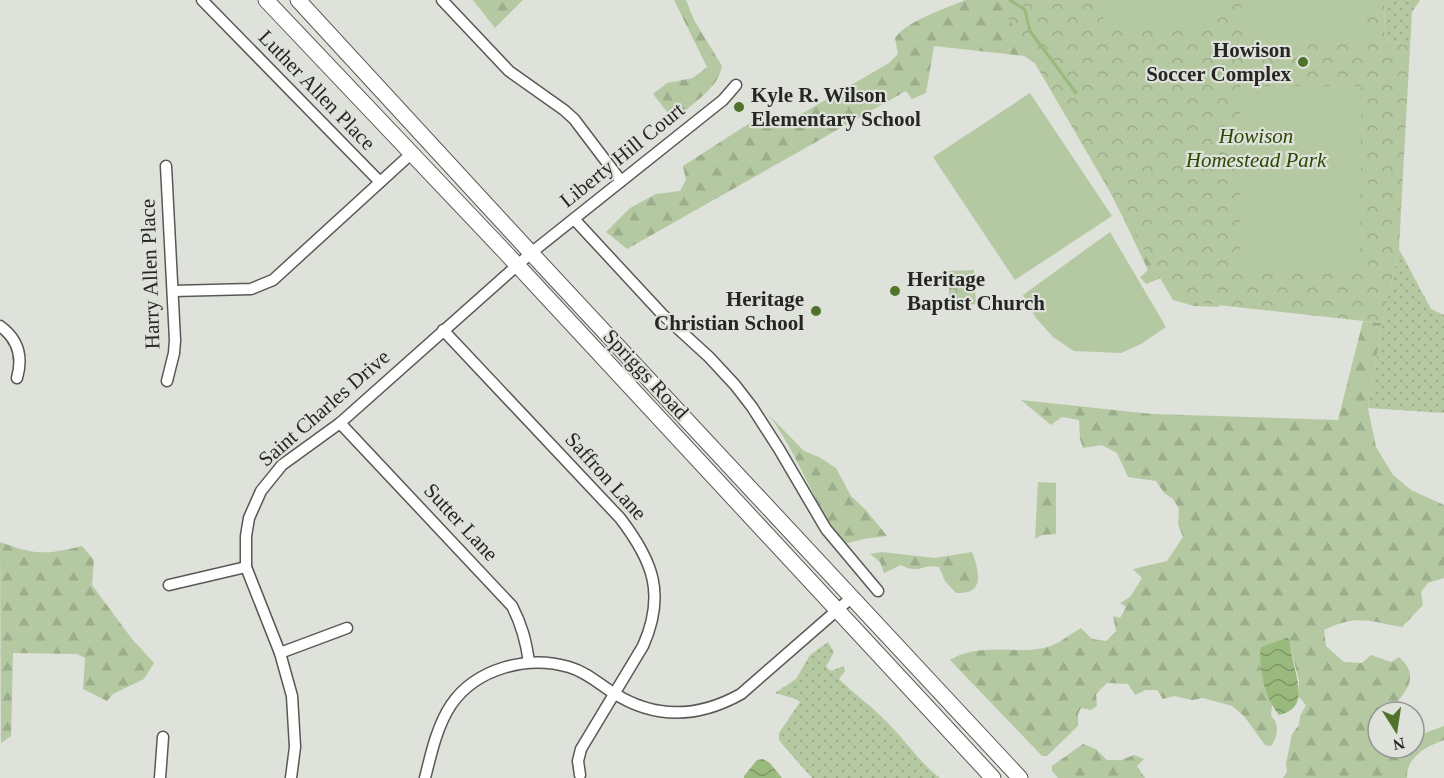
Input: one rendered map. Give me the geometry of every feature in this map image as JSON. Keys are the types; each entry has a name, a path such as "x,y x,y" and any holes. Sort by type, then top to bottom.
{"main road":[{"name":"Spriggs Road","path":"266,0 412,153 993,778"},
{"name":"Spriggs Road","path":"298,0 531,254 1020,778"}],"street":[{"name":"Luther Allen Place","path":"202,0 380,182"},
{"path":"442,0 510,71 574,119 621,181"},
{"name":"Liberty Hill Court","path":"531,254 723,100 736,85"},
{"path":"173,291 251,289 268,282 285,270 412,153"},
{"name":"Harry Allen Place","path":"166,166 174,353 167,381"},
{"path":"574,219 662,314 709,357 735,385 773,440 826,529 878,591"},
{"name":"Saint Charles Drive","path":"291,778 295,719 292,696 280,653 246,567 246,536 249,518 261,491 282,465 340,423 531,254"},
{"path":"0,326 14,341 21,358 17,378"},
{"name":"Saffron Lane","path":"443,330 620,518 646,557 655,586 654,615 643,646 581,749 578,761 580,775"},
{"name":"Sutter Lane","path":"340,423 508,601 521,622 529,662"},
{"path":"169,585 246,567"},
{"path":"425,778 442,723 451,706 458,697 486,676 502,668 529,662 555,663 586,674 631,703 665,712 697,712 727,702 757,682 851,598"},
{"path":"280,653 346,628"},
{"path":"160,778 163,737"}],"green space":[{"path":"473,0 523,0 495,28"},
{"path":"674,0 686,0 694,20 722,66 717,80 683,113 680,108 667,112 653,94 667,83 693,78 707,67"},
{"path":"965,0 1019,0 1202,291 1220,307 1194,306 1173,300 1170,284 1161,278 1146,284 1140,277 1148,270 1091,151 1036,64 1024,56 934,46 926,93 912,99 906,91 627,249 606,232 630,208 656,194 680,191 686,180 683,166 756,119 791,120 889,63 898,54 895,38 901,32 918,20"},
{"name":"Howison Homestead Park","path":"998,0 1385,0 1384,40 1410,46 1399,249 1382,323 1173,300"},
{"path":"1104,0 1217,0 1216,27 1103,26"},
{"path":"1242,0 1362,0 1362,37 1242,37"},
{"path":"1385,0 1420,0 1412,12 1410,46 1384,40"},
{"path":"1240,86 1361,86 1360,271 1240,271"},
{"path":"1030,93 1112,216 1015,280 933,157"},
{"path":"1110,232 1166,327 1141,344 1121,353 1074,351 1053,337 1036,318 1023,295"},
{"path":"1399,249 1431,309 1444,315 1444,413 1368,408 1382,323"},
{"path":"974,270 976,304 950,306 948,271"},
{"path":"1363,321 1382,323 1368,408 1376,447 1393,475 1411,490 1444,505 1444,578 1428,583 1421,592 1423,605 1402,627 1354,620 1324,630 1326,646 1344,662 1362,663 1371,655 1391,662 1399,657 1409,669 1407,689 1398,700 1366,700 1366,760 1413,760 1407,778 1283,778 1287,772 1286,763 1292,734 1299,725 1300,716 1306,705 1299,697 1299,681 1288,637 1262,647 1260,654 1262,674 1272,703 1271,716 1277,727 1271,746 1265,745 1244,716 1232,706 1203,698 1192,700 1174,696 1163,699 1157,690 1146,690 1135,695 1128,684 1107,683 1096,694 1097,706 1091,710 1081,708 1078,714 1078,726 1047,756 1042,756 950,660 983,650 1032,650 1049,647 1081,628 1092,639 1106,641 1116,631 1113,616 1120,618 1126,607 1120,603 1130,597 1142,578 1133,569 1167,561 1183,537 1178,524 1179,509 1156,481 1128,477 1117,453 1102,445 1083,448 1079,420 1062,417 1051,425 1021,400 1152,414 1338,420"},
{"path":"769,415 804,451 836,468 851,496 887,536 844,544 823,513 789,446"},
{"path":"1038,482 1056,483 1056,534 1042,535 1035,539"},
{"path":"0,542 40,552 82,546 94,560 92,585 132,639 154,663 144,679 113,694 107,701 83,689 85,658 77,654 13,653 11,736 1,743"},
{"path":"882,552 934,558 972,552 978,580 972,590 966,593 956,593 945,581 939,567 928,566 912,569 901,565 884,573 880,562 870,554"},
{"path":"828,642 834,652 826,667 831,671 844,666 845,671 839,679 882,717 926,766 940,778 812,778 783,745 779,740 779,733 800,702 775,693 796,679 810,655"},
{"path":"1444,726 1444,740 1426,748 1426,733"},
{"path":"1083,744 1096,749 1107,760 1121,760 1134,755 1144,759 1137,766 1145,778 1058,778 1052,771 1052,766"}],"water":[{"path":"1288,637 1299,693 1294,707 1279,715 1267,692 1260,655 1261,647"},
{"path":"763,759 770,763 782,778 744,778 757,760"}],"waterway":[{"path":"1010,0 1025,10 1030,31 1076,93"}],"place":[{"name":"Howison Soccer Complex","path":"1303,62"},
{"name":"Kyle R. Wilson Elementary School","path":"739,107"},
{"name":"Heritage Baptist Church","path":"895,291"},
{"name":"Heritage Christian School","path":"816,311"}]}
